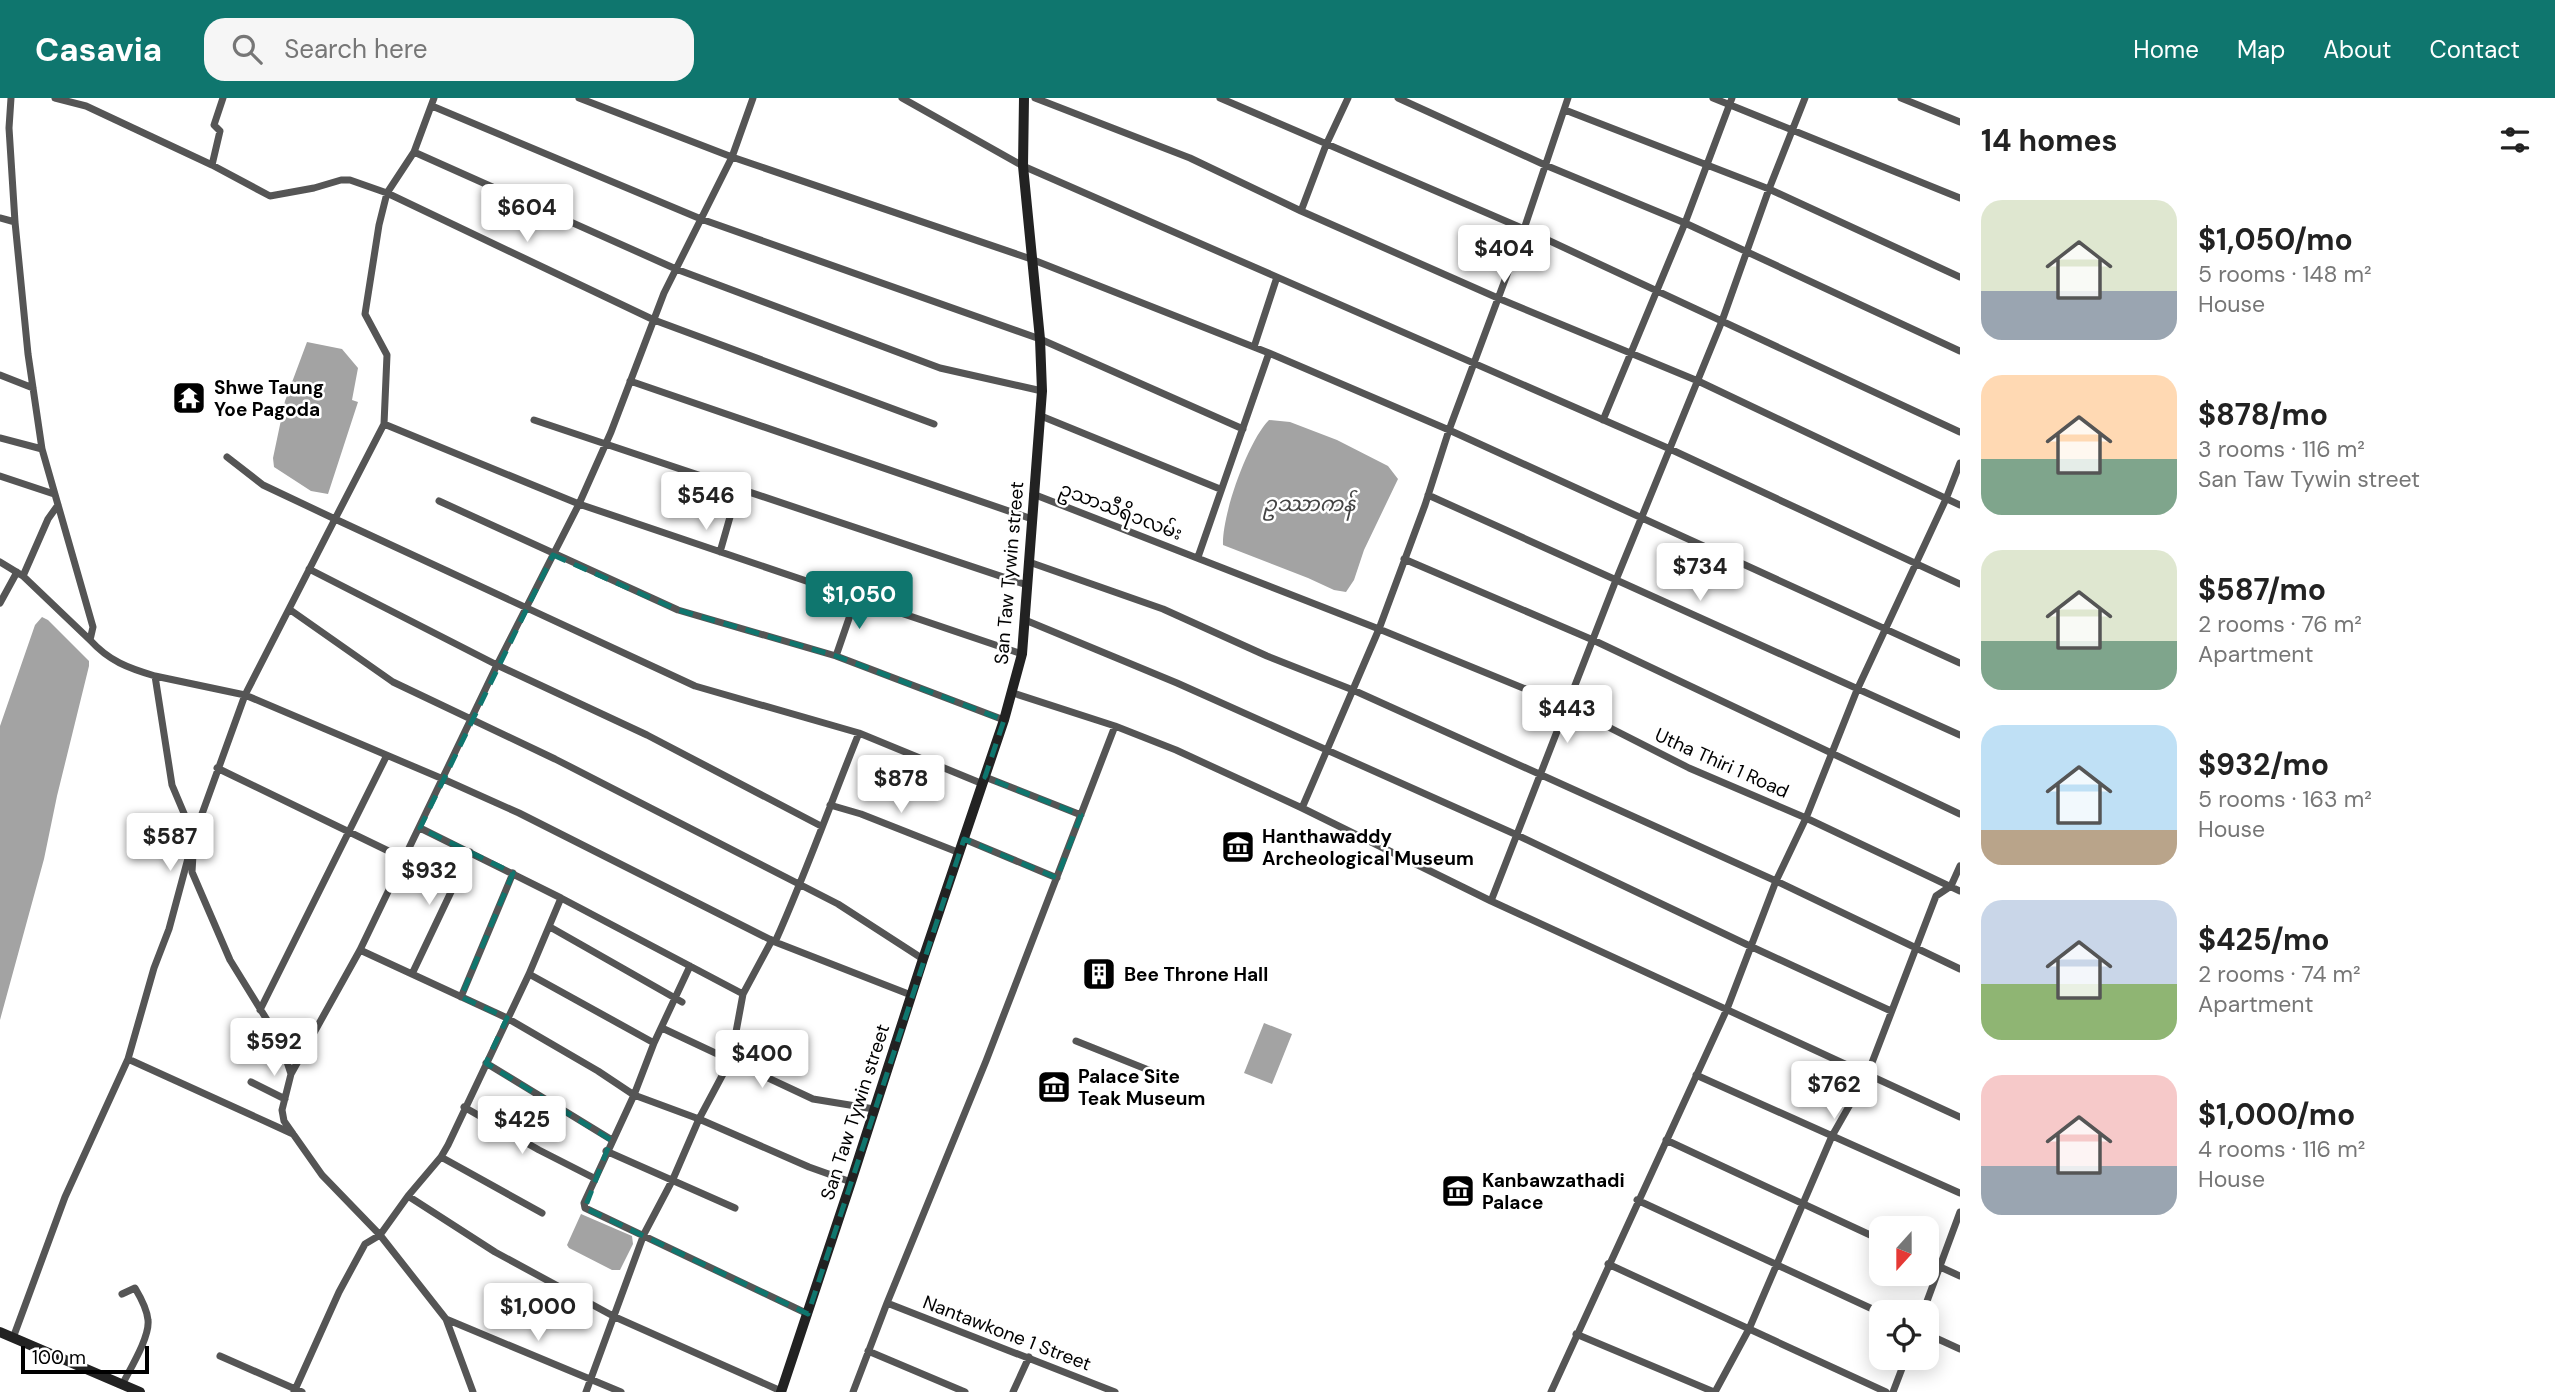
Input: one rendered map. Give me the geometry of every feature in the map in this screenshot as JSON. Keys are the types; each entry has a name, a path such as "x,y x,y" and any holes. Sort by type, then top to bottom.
{"street":[{"path":"10,98 9,128 15,222 42,449 93,627 90,640"},
{"path":"55,98 86,106 212,165 270,196 341,180 350,180 387,193 654,320 934,424"},
{"path":"212,165 220,131 214,125 223,98"},
{"path":"579,98 732,157 1031,259 1254,347 1449,430 1960,663"},
{"path":"473,1392 446,1319 380,1235 322,1175 281,1115 291,1074 360,950 497,666 579,504 676,269 732,157 753,98"},
{"path":"902,98 1023,166 1670,449 1960,584"},
{"name":"San Taw Tywin street","path":"781,1391 1013,693 1022,654 1042,391 1040,339 1023,166 1024,98"},
{"path":"1035,98 1190,158 1301,211 1500,299 1698,382 1960,505"},
{"path":"1220,98 1524,229 1960,432"},
{"path":"1301,211 1326,145 1348,98"},
{"path":"1398,98 1545,165 1685,223 1960,351"},
{"path":"1302,808 1329,751 1379,629 1429,495 1449,430 1500,299 1568,98"},
{"path":"1713,98 1730,101 1960,198"},
{"path":"1492,901 1616,580 1722,321 1805,98"},
{"path":"1902,98 1960,122"},
{"path":"1603,420 1685,223 1730,101"},
{"path":"13,1338 65,1197 128,1059 150,979 169,929 194,837 245,695 384,424 387,355 365,314 379,225 387,193 414,152 433,102 701,219 1040,339 1243,429"},
{"path":"1565,110 1769,189 1960,277"},
{"path":"0,126 9,128"},
{"path":"414,152 676,269 940,368 1042,391"},
{"path":"0,218 15,222"},
{"path":"1254,347 1276,277"},
{"path":"1198,557 1269,354"},
{"path":"0,375 33,388"},
{"path":"629,381 1032,519"},
{"path":"1041,416 1220,489"},
{"path":"534,420 1027,584"},
{"path":"384,424 579,504 1022,654"},
{"path":"0,438 42,449"},
{"path":"228,457 263,485 695,686 859,733 1081,815"},
{"path":"1552,1392 1637,1200 1727,1009 1776,881 1807,818 1857,690 1946,499 1960,463"},
{"path":"0,476 54,494"},
{"path":"720,552 738,489"},
{"name":"ဥသာသီရိ၁လမ်း","path":"1033,494 1198,557"},
{"path":"1429,495 1960,735"},
{"path":"439,501 678,610 836,656 1004,720"},
{"path":"0,603 20,574 58,505"},
{"name":"Utha Thiri 1 Road","path":"1198,557 1567,706 1689,768 1807,818 1960,891"},
{"path":"1404,559 1593,640 1960,814"},
{"path":"0,562 20,574 103,655 123,667 245,695 519,813 774,941 911,995"},
{"path":"1029,562 1163,609 1267,656 1353,690 1776,881 1960,969"},
{"path":"309,569 497,666 647,735 821,826"},
{"path":"836,656 856,598"},
{"path":"289,609 393,682 555,759 838,904 923,959"},
{"path":"1025,620 1177,683 1517,835 1891,1011"},
{"path":"155,676 172,785 194,837 193,875 230,960 281,1041 291,1074"},
{"path":"1013,693 1115,726 1176,750 1492,901 1868,1073 1960,1118"},
{"path":"853,1392 986,1061 1115,726"},
{"path":"586,1392 644,1234 730,1059 743,994 774,941 800,886 859,733"},
{"path":"260,1010 386,757"},
{"path":"217,768 405,859"},
{"path":"830,805 862,814 960,853"},
{"path":"420,828 513,873 743,994"},
{"path":"964,839 1057,878"},
{"path":"412,974 470,852"},
{"path":"1576,1334 1714,1392 1749,1329 1832,1136 1868,1073 1936,896 1951,887 1960,866"},
{"path":"461,997 513,873"},
{"path":"220,1356 297,1391 339,1292 365,1244 380,1235 441,1157 529,974 561,898"},
{"path":"550,927 679,1000"},
{"path":"360,950 507,1018 634,1095 851,1182"},
{"path":"690,965 679,1000 654,1043 634,1095 594,1178 584,1203 585,1208 808,1314"},
{"path":"529,974 654,1043"},
{"path":"662,1028 813,1099 874,1109"},
{"path":"1076,1041 1156,1073"},
{"path":"128,1059 293,1135"},
{"path":"486,1063 612,1140"},
{"path":"1696,1075 1960,1194"},
{"path":"251,1082 285,1099"},
{"path":"464,1107 594,1178"},
{"path":"1666,1140 1869,1234"},
{"path":"606,1151 735,1208"},
{"path":"441,1157 542,1213"},
{"path":"408,1196 495,1252 615,1317 781,1391"},
{"path":"1637,1200 1869,1307"},
{"path":"1960,1212 1939,1267 1960,1276"},
{"path":"1608,1264 1886,1392"},
{"path":"122,1294 135,1288 144,1304 148,1321 145,1336 122,1385"},
{"name":"Nantawkone 1 Street","path":"887,1303 1115,1392"},
{"path":"446,1319 621,1392"},
{"path":"0,1332 139,1392"},
{"path":"1939,1339 1960,1349"},
{"path":"868,1351 965,1392"},
{"path":"1013,1392 1029,1357"},
{"path":"1893,1392 1901,1370"}],"highlighted area":[{"path":"553,555 678,610 836,656 1004,720 985,777 1081,815 1057,878 964,839 808,1314 585,1208 611,1140 486,1063 507,1018 461,997 513,873 420,828"}],"water":[{"path":"307,342 342,349 358,368 352,400 358,402 328,494 311,491 274,467 273,458 285,401"},
{"name":"ဥဿာကန်","path":"1269,420 1290,422 1337,440 1388,466 1398,479 1364,550 1354,580 1346,592 1334,590 1223,545 1227,515 1238,479 1253,444"},
{"path":"42,617 89,661 89,666 44,859 0,1020 0,726 35,625"},
{"path":"1264,1023 1292,1034 1272,1084 1244,1073"},
{"path":"581,1214 632,1236 633,1244 620,1270 612,1270 569,1248 567,1245"}],"place":[{"name":"Shwe Taung Yoe Pagoda","path":"189,398"},
{"name":"Hanthawaddy Archeological Museum","path":"1238,847"},
{"name":"Bee Throne Hall","path":"1099,974"},
{"name":"Palace Site Teak Museum","path":"1054,1087"},
{"name":"Kanbawzathadi Palace","path":"1458,1191"}]}
